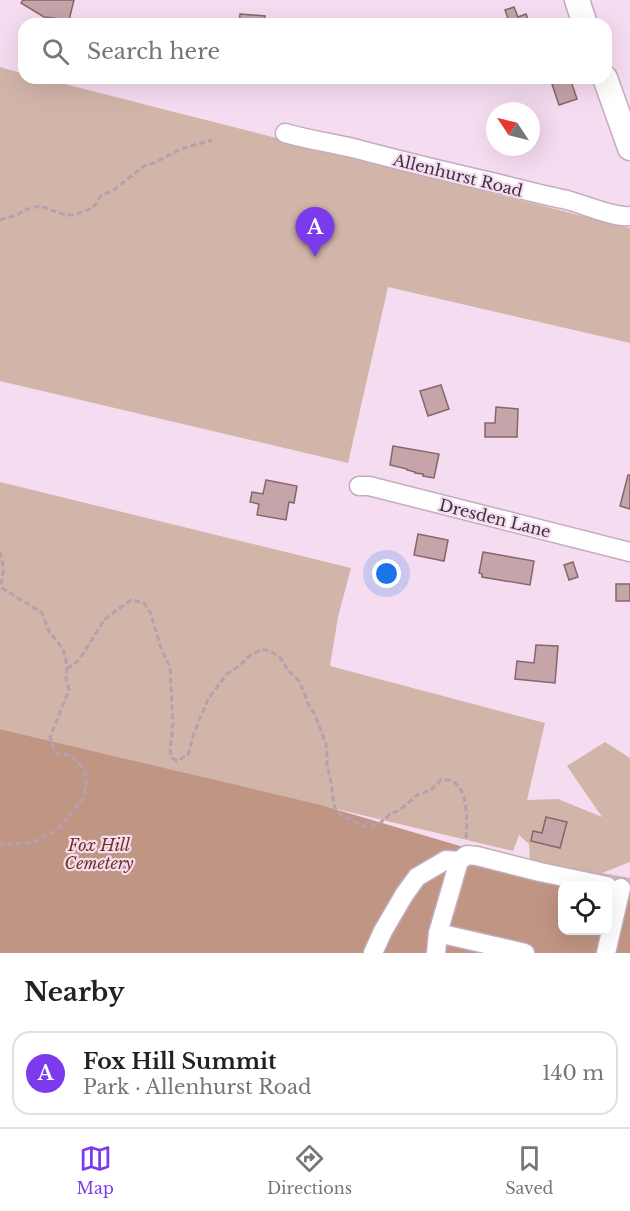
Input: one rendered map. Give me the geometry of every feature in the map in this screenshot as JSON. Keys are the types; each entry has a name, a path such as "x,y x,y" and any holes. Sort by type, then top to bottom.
{"main road":[{"path":"577,0 583,18"},
{"path":"607,84 630,148"}],"street":[{"name":"Allenhurst Road","path":"285,134 630,216"},
{"name":"Dresden Lane","path":"360,486 369,486 630,552"},
{"path":"373,953 383,931 417,877 446,860 477,856 616,888 606,953"},
{"path":"436,953 438,933 463,858"},
{"path":"438,933 524,953"}],"path":[{"path":"0,220 40,206 65,215 74,215 95,205 101,196 115,189 144,166 181,149 212,140"},
{"path":"0,552 3,567 2,588 42,613 49,631 63,649 69,690 50,737 55,752 68,755 76,760 86,776 83,799 57,830 31,843 0,844"},
{"path":"67,669 79,660 105,619 131,600 144,603 150,612 162,651 170,667 173,723 171,750 172,759 177,760 188,755 208,699 227,674 248,657 260,650 267,650 279,656 299,681 315,715 326,744 327,767 336,810 363,826 371,826 379,824 390,814 400,810 417,795 427,793 441,780 454,783 464,796 467,817 463,858"}],"shaded area":[{"path":"0,67 18,72 18,84 65,84 630,228 630,343 388,287 348,463 0,381"},
{"path":"0,482 351,568 338,617 330,666 545,723 527,800 558,799 602,817 567,766 605,742 630,758 630,862 602,873 630,878 630,953 434,953 530,862 529,844 519,835 513,851 0,729"}],"green space":[{"name":"Fox Hill Cemetery","path":"0,729 321,805 578,881 558,881 558,935 612,935 612,891 630,897 630,953 0,953"}],"building":[{"path":"23,0 74,0 70,18 44,17 21,3"},
{"path":"514,7 518,17 526,14 528,18 508,18 505,10"},
{"path":"240,14 265,16 265,18 240,18"},
{"path":"552,84 572,84 577,99 559,105"},
{"path":"441,385 449,409 428,416 420,391"},
{"path":"496,407 518,409 517,437 485,437 485,423 495,423"},
{"path":"393,446 439,454 434,478 390,465"},
{"path":"628,475 630,475 630,509 620,506"},
{"path":"266,480 297,486 294,503 289,502 286,520 257,515 259,504 250,502 252,492 263,494"},
{"path":"418,534 448,540 444,561 414,555"},
{"path":"483,552 534,561 530,585 482,577 479,573"},
{"path":"573,562 578,577 569,580 564,565"},
{"path":"616,584 630,584 630,601 616,601"},
{"path":"536,645 558,646 555,683 515,679 517,661 534,663"},
{"path":"546,817 567,822 560,848 531,841 533,831 542,833"}],"place":[{"name":"Fox Hill Summit","path":"315,257"}]}
